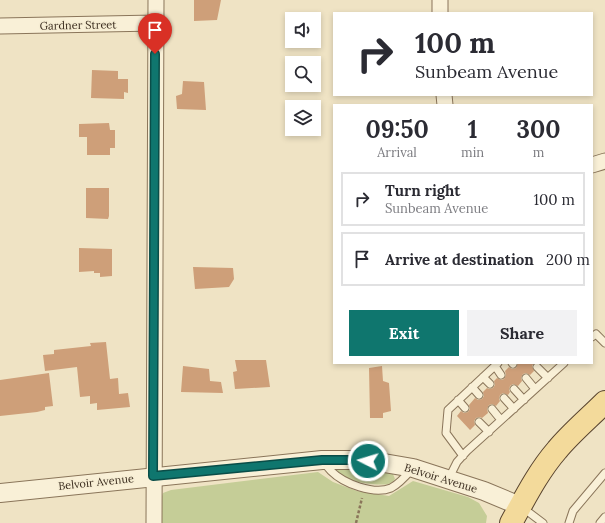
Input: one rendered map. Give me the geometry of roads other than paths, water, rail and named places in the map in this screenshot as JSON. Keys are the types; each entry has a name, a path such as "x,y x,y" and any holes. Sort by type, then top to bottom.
{"main road":[{"path":"516,514 539,474 556,450 605,402"}],"street":[{"path":"154,523 156,0"},
{"path":"440,0 440,12"},
{"name":"Gardner Street","path":"0,26 156,23"},
{"path":"593,166 605,160"},
{"name":"Belvoir Avenue","path":"0,493 153,476 322,460 353,460 413,468 484,491 516,514"}],"lane":[{"path":"594,336 605,343"},
{"path":"463,456 446,433 448,410 496,364 501,374"},
{"path":"448,480 457,462 548,378 560,364"},
{"path":"537,367 548,378"},
{"path":"483,377 490,384"},
{"path":"526,378 535,389"},
{"path":"472,387 479,395"},
{"path":"514,389 524,400"},
{"path":"504,398 514,409"},
{"path":"458,400 465,408"},
{"path":"492,409 501,420"},
{"path":"479,422 489,432"},
{"path":"322,460 340,479 357,487 381,490 393,487 413,468"},
{"path":"569,523 573,511 605,473"},
{"path":"516,514 543,523"},
{"path":"600,523 605,517"}]}
